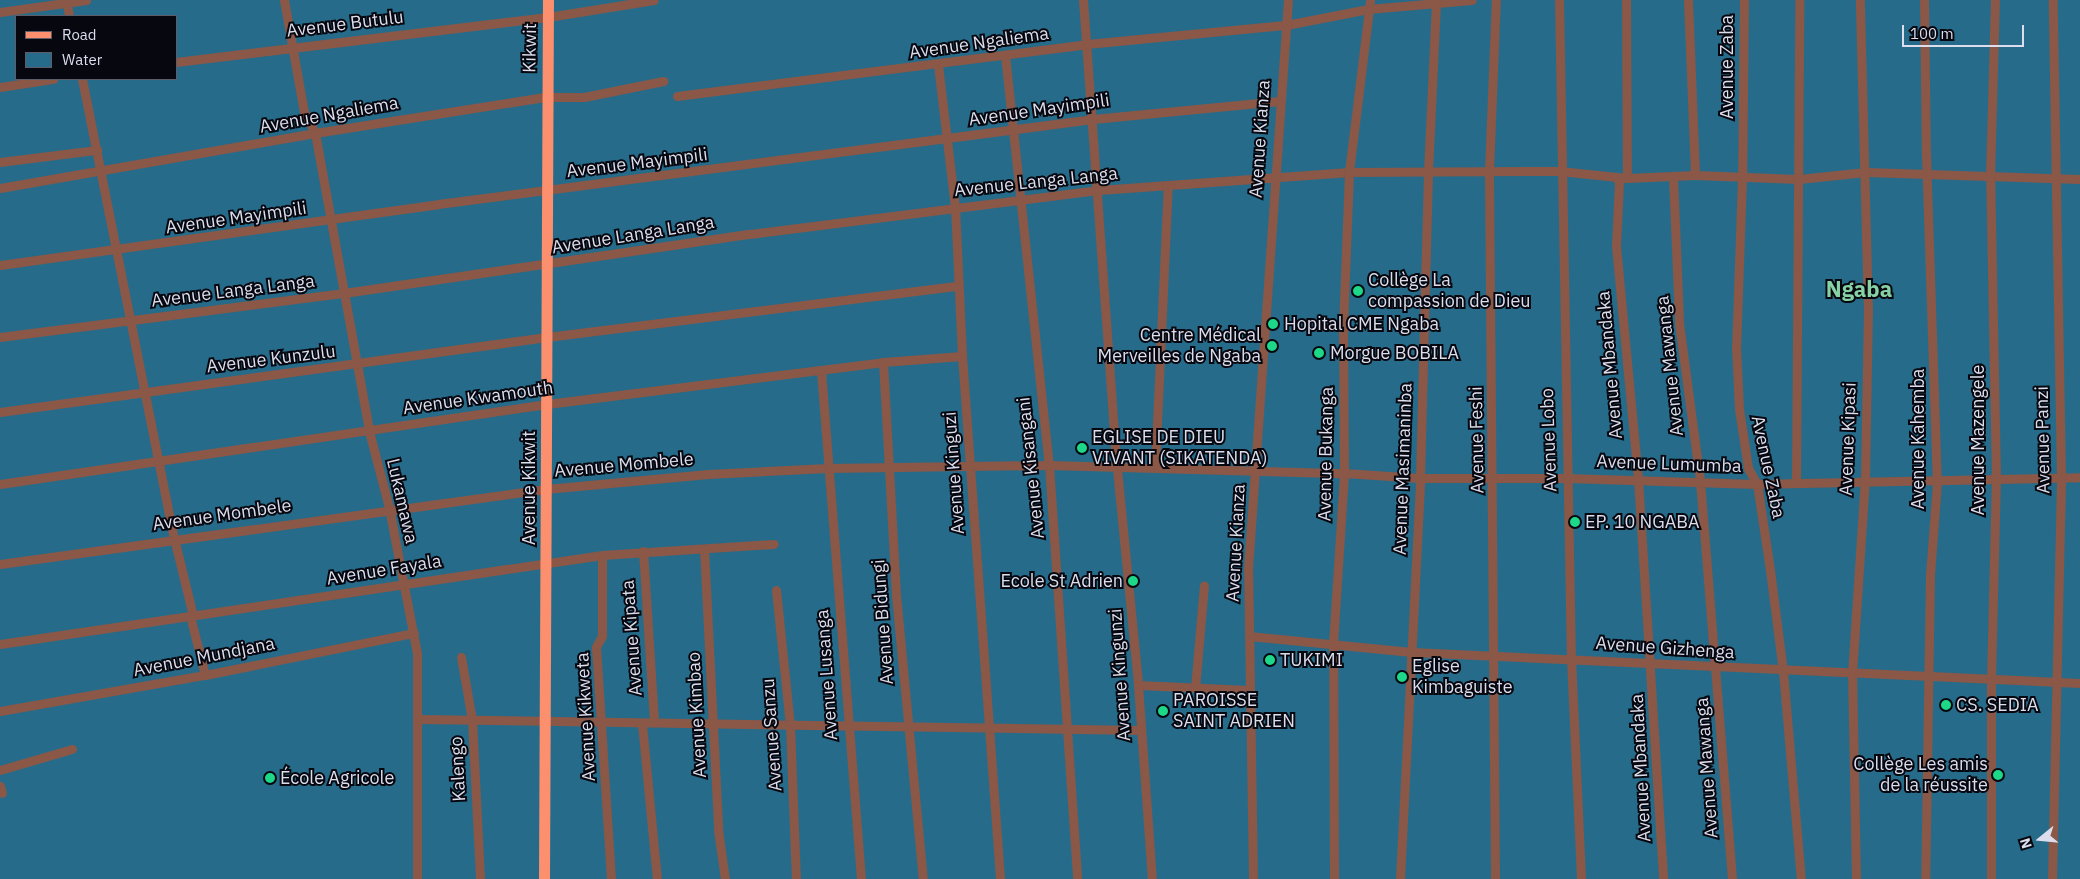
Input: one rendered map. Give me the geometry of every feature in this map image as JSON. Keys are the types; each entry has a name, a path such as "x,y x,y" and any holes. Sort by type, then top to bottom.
{"main road":[{"name":"Kikwit","path":"546,97 548,0"},
{"name":"Avenue Kikwit","path":"544,879 547,404 546,97"}],"street":[{"path":"0,12 67,1 86,0"},
{"name":"Lukamawa","path":"284,0 304,112 315,133 359,364 369,431 389,508 414,633 419,719 417,879"},
{"name":"Avenue Butulu","path":"178,62 292,46 548,17 654,0"},
{"name":"Avenue Kingunzi","path":"1083,0 1099,190 1117,469 1138,685 1152,879"},
{"name":"Avenue Kianza","path":"1253,879 1248,569 1256,472 1273,180 1288,0"},
{"name":"Avenue Ngaliema","path":"676,96 938,65 1087,44 1286,25 1369,5 1472,0"},
{"name":"Avenue Feshi","path":"1496,0 1489,171 1494,480 1492,654 1496,879"},
{"name":"Avenue Lobo","path":"1559,0 1560,171 1571,658 1581,879"},
{"path":"1626,0 1627,178"},
{"path":"1688,0 1695,175"},
{"name":"Avenue Zaba","path":"1744,0 1742,178 1736,346 1739,409 1748,468 1756,484 1783,671 1801,879"},
{"path":"1796,481 1800,180 1798,0"},
{"name":"Avenue Kipasi","path":"1856,879 1852,674 1864,479 1868,312 1866,172 1860,0"},
{"name":"Avenue Kahemba","path":"1924,0 1937,482 1930,575 1925,879"},
{"name":"Avenue Mazengele","path":"1991,879 1991,680 1996,479 1990,177 1995,0"},
{"name":"Avenue Panzi","path":"2052,879 2058,682 2061,477 2054,179 2053,0"},
{"path":"67,1 70,15"},
{"name":"Avenue Masimaninba","path":"1400,879 1420,478 1428,172 1436,2"},
{"name":"Avenue Bukanga","path":"1334,879 1333,644 1344,473 1343,328 1350,172 1369,5"},
{"name":"Avenue Kisangani","path":"1005,55 1015,130 1049,465 1077,879"},
{"name":"Avenue Kinguzi","path":"938,65 949,139 955,207 962,356 987,729 1000,879"},
{"path":"0,86 45,80"},
{"path":"82,80 132,320 144,391 174,538 205,675"},
{"name":"Avenue Ngaliema","path":"0,188 101,172 315,133 546,97 584,97 663,81"},
{"name":"Avenue Mayimpili","path":"0,265 117,251 547,191 1093,119 1280,101"},
{"path":"0,162 97,150"},
{"name":"Avenue Langa Langa","path":"0,337 344,293 955,207 1099,190 1273,180 1350,172 1560,171 1627,178 1695,175 1800,180 1866,172 2080,179"},
{"name":"Avenue Mbandaka","path":"1616,177 1619,182 1616,246 1621,323 1638,479 1663,879"},
{"name":"Avenue Mawanga","path":"1673,177 1679,323 1700,481 1732,879"},
{"path":"1155,467 1168,185"},
{"path":"547,337 958,286"},
{"name":"Avenue Kunzulu","path":"0,412 547,337"},
{"name":"Avenue Kwamouth","path":"0,484 160,463 547,404 883,362 962,356"},
{"name":"Avenue Bidungi","path":"883,362 907,729 924,879"},
{"name":"Avenue Lusanga","path":"821,370 847,726 861,879"},
{"name":"Avenue Mombele","path":"0,564 389,508 546,488 708,474 828,468 971,468 1049,465 1117,469 1155,467 1256,472"},
{"name":"Avenue Lumumba","path":"1256,472 1344,473 1494,480 1638,479 1756,484 1864,479 1937,482 2080,477"},
{"name":"Avenue Fayala","path":"0,644 602,555 774,544"},
{"name":"Avenue Kimbao","path":"704,549 718,830 724,879"},
{"name":"Avenue Kipata","path":"643,551 654,723"},
{"name":"Avenue Kikweta","path":"602,555 602,636 596,647 603,723 611,879"},
{"path":"1195,688 1204,585"},
{"name":"Avenue Sanzu","path":"776,590 790,725 796,879"},
{"name":"Avenue Mundjana","path":"0,711 205,675 414,633"},
{"name":"Avenue Gizhenga","path":"1249,636 1411,652 1650,662 1716,668 2080,683"},
{"name":"Kalengo","path":"461,657 472,720 480,879"},
{"path":"1138,685 1249,690"},
{"path":"419,719 847,726 907,729 1140,730"},
{"path":"642,724 657,879"},
{"path":"0,770 72,749"}],"water":[{"path":"0,0 2080,0 2080,879 0,879"}],"place":[{"name":"Collège La compassion de Dieu","path":"1358,291"},
{"name":"Hopital CME Ngaba","path":"1273,324"},
{"name":"Centre Médical Merveilles de Ngaba","path":"1272,346"},
{"name":"Morgue BOBILA","path":"1319,353"},
{"name":"EGLISE DE DIEU VIVANT (SIKATENDA)","path":"1082,448"},
{"name":"EP. 10 NGABA","path":"1575,522"},
{"name":"Ecole St Adrien","path":"1133,581"},
{"name":"TUKIMI","path":"1270,660"},
{"name":"Eglise Kimbaguiste","path":"1402,677"},
{"name":"CS. SEDIA","path":"1946,705"},
{"name":"PAROISSE SAINT ADRIEN","path":"1163,711"},
{"name":"Collège Les amis de la réussite","path":"1998,775"},
{"name":"École Agricole","path":"270,778"}],"district":[{"name":"Ngaba","path":"1859,289"}]}
